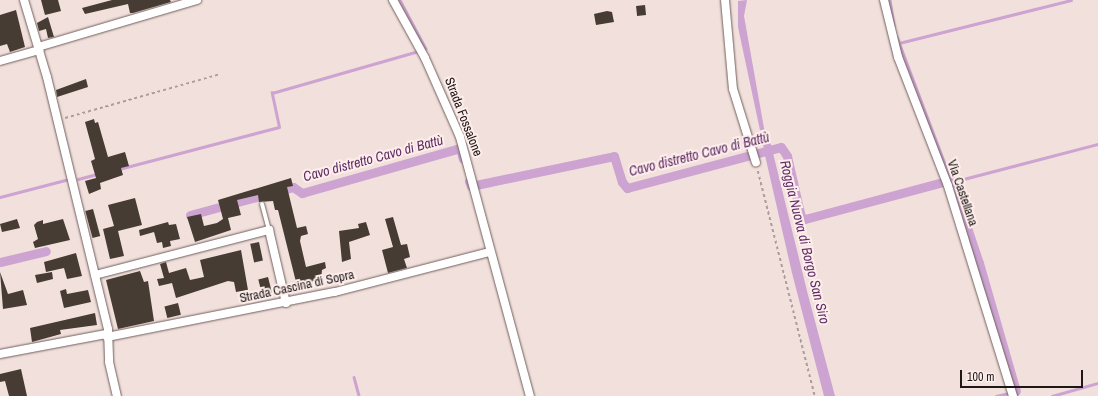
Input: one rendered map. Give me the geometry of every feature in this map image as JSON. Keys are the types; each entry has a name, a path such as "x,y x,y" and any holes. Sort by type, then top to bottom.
{"street":[{"path":"24,0 58,120 108,329 106,336 117,396"},
{"path":"0,61 197,0"},
{"name":"Strada Fossalone","path":"393,0 448,105 474,185 490,252 514,327 530,396"},
{"path":"725,0 733,89 754,156"},
{"name":"Via Castellana","path":"884,0 898,57 947,182 1013,396"},
{"path":"95,275 269,230 286,302"},
{"name":"Strada Cascina di Sopra","path":"0,354 106,336 286,302 490,252"}],"lane":[{"path":"262,204 269,230"}],"path":[{"path":"58,120 220,74"},
{"path":"754,156 816,396"}],"shaded area":[{"path":"747,0 744,16 764,128 772,147 764,149 738,27 738,1"},
{"path":"772,149 808,295 835,396 824,396 792,273 764,151"}],"building":[{"path":"41,0 58,0 61,11 45,15"},
{"path":"112,0 170,0 171,2 133,13 130,13 128,4 85,14 82,8"},
{"path":"645,5 646,15 637,16 636,6"},
{"path":"16,10 25,47 10,52 7,44 0,46 0,15"},
{"path":"607,11 612,12 614,22 596,25 594,14"},
{"path":"48,17 54,37 48,38 46,29 39,31 37,23"},
{"path":"86,79 88,87 57,97 56,90"},
{"path":"94,119 95,123 98,122 108,157 125,152 129,166 121,168 123,175 100,183 101,189 89,194 85,181 96,178 91,161 95,159 85,122"},
{"path":"291,178 293,186 287,187 297,228 306,226 308,234 301,236 300,241 306,267 325,262 326,268 322,270 321,279 307,283 309,289 296,292 294,282 296,282 278,210 275,210 273,201 259,202 258,195 237,200 241,215 228,218 231,230 195,242 187,217 201,214 204,226 217,223 223,219 218,200"},
{"path":"135,198 142,225 118,231 124,256 110,259 103,229 114,226 108,205"},
{"path":"93,209 100,236 93,238 85,211"},
{"path":"393,217 401,245 407,244 410,257 404,259 407,268 388,273 382,250 393,247 385,219"},
{"path":"17,219 20,228 2,232 0,224"},
{"path":"63,219 70,240 35,248 33,242 38,239 34,225 43,220 43,224"},
{"path":"168,222 169,225 176,224 180,239 170,241 171,246 163,248 162,242 157,243 154,232 140,236 139,230"},
{"path":"366,222 370,235 349,242 351,259 342,262 339,231 359,228 358,224"},
{"path":"259,242 263,261 254,262 250,244"},
{"path":"241,250 248,290 236,292 234,282 228,281 176,298 172,283 159,286 157,279 164,278 160,264 166,262 169,273 186,268 190,280 204,277 200,260"},
{"path":"76,253 82,276 67,279 64,268 46,272 44,262"},
{"path":"140,271 144,282 148,281 154,321 118,329 106,280"},
{"path":"0,272 8,294 23,290 27,305 3,309"},
{"path":"52,272 53,279 37,283 35,275"},
{"path":"268,277 272,293 262,295 258,279"},
{"path":"66,289 67,294 88,290 91,302 64,308 60,291"},
{"path":"178,303 181,315 167,318 164,306"},
{"path":"95,313 97,325 60,330 61,334 32,342 30,328"},
{"path":"21,369 27,396 9,396 5,381 0,382 0,374"}],"waterway":[{"name":"Cavo distretto Cavo di Battù","path":"400,0 426,49"},
{"path":"890,0 894,26"},
{"path":"899,43 1071,0"},
{"path":"897,37 951,180"},
{"name":"Cavo distretto Cavo di Battù","path":"119,169 279,127 272,93 418,51"},
{"path":"952,182 1098,144"},
{"name":"Cavo distretto Cavo di Battù","path":"469,181 471,186 614,156 622,182 627,188 781,147 787,156 801,217 805,219 951,180 979,263 1016,391"},
{"name":"Cavo distretto Cavo di Battù","path":"190,215 293,187 302,193 460,148 463,159"},
{"name":"Cavo distretto Cavo di Battù","path":"78,179 97,174"},
{"name":"Cavo distretto Cavo di Battù","path":"0,197 69,179"},
{"name":"Cavo distretto Cavo di Battù","path":"0,262 46,251"},
{"name":"Cavo distretto Cavo di Battù","path":"354,377 359,396"},
{"path":"1052,396 1098,383"},
{"name":"Cavo distretto Cavo di Battù","path":"1014,392 1017,396"},
{"path":"996,396 1009,393"}],"water label":[{"name":"Roggia Nuova di Borgo San Siro","path":"805,242"}]}
